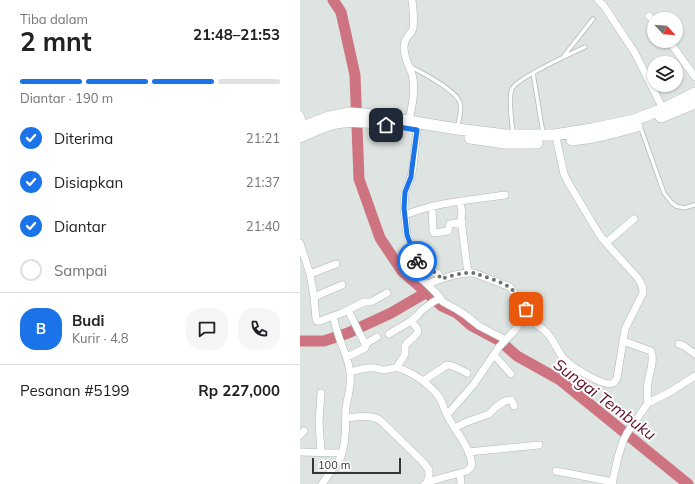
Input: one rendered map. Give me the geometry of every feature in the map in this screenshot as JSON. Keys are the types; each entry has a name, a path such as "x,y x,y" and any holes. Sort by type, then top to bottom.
{"highway":[{"path":"364,118 417,130 472,139 505,143 557,142 593,133 634,120 662,109 695,93"},
{"path":"301,130 329,124 349,117 410,121 457,129 513,131 543,130 560,135 615,132 639,125 695,103"}],"street":[{"path":"410,121 414,84 404,53 404,44 412,31 412,0"},
{"path":"598,0 604,6 635,53 662,109"},
{"path":"674,48 695,77"},
{"path":"300,115 301,130"},
{"path":"417,130 411,177 405,192 404,212 407,235 418,264"},
{"path":"524,315 551,337 564,359 585,375 609,384 616,380 625,329 643,293 642,283 606,243 584,210 564,174 557,142"},
{"path":"404,212 460,201 505,195"},
{"path":"460,201 467,267 469,272"},
{"path":"432,206 434,232 448,231 450,224 462,222"},
{"path":"606,243 634,219"},
{"path":"300,243 310,274 316,320 320,321 364,302 371,302 387,293"},
{"path":"310,274 336,264"},
{"path":"441,279 438,274 421,264 418,264 410,269 427,284 437,299 460,311 503,343"},
{"path":"427,284 453,275 469,272 474,273 510,287 526,309 516,328 503,343 474,384 447,415"},
{"path":"314,297 342,285"},
{"path":"389,334 411,321 437,299"},
{"path":"347,357 365,348 366,346 348,310"},
{"path":"322,484 341,457 345,438 346,406 350,385 350,372 347,357 339,338 333,316"},
{"path":"397,367 405,354 405,346 418,332 417,328 411,321"},
{"path":"364,344 377,337"},
{"path":"623,341 652,351 653,360 648,384 648,403"},
{"path":"679,344 695,354"},
{"path":"494,355 511,374"},
{"path":"424,381 446,365 454,366 467,373"},
{"path":"350,372 368,368 385,370 397,367 424,381 438,396 468,452 471,463 470,468 467,471 426,483"},
{"path":"556,471 613,483 623,441 648,403 670,392 695,376"},
{"path":"321,393 319,422 321,452"},
{"path":"455,428 468,421 489,414 504,401 510,400 514,406"},
{"path":"346,418 373,417 381,421 422,461 429,470 429,476 426,483"},
{"path":"468,452 539,445"},
{"path":"300,452 342,453"},
{"path":"460,474 461,484"}],"lane":[{"path":"562,58 593,19"},
{"path":"513,131 510,98 514,85 584,47"},
{"path":"408,65 434,80 459,99 461,106 457,129"},
{"path":"533,74 543,130"},
{"path":"639,125 664,192 676,206 684,208 694,205"}],"waterway":[{"name":"Sungai Tembuku","path":"333,0 341,12 355,75 359,179 380,238 402,271 442,306 457,313 472,326 500,341 517,356 560,380 688,484"},
{"path":"300,341 324,341 348,333 391,313 427,292"}],"way so far":[{"path":"417,261 418,264 421,264 436,272 441,279 469,272 501,283 510,287 526,309"}],"route":[{"path":"386,125 417,130 411,177 405,192 404,208 407,235 417,261"}]}
